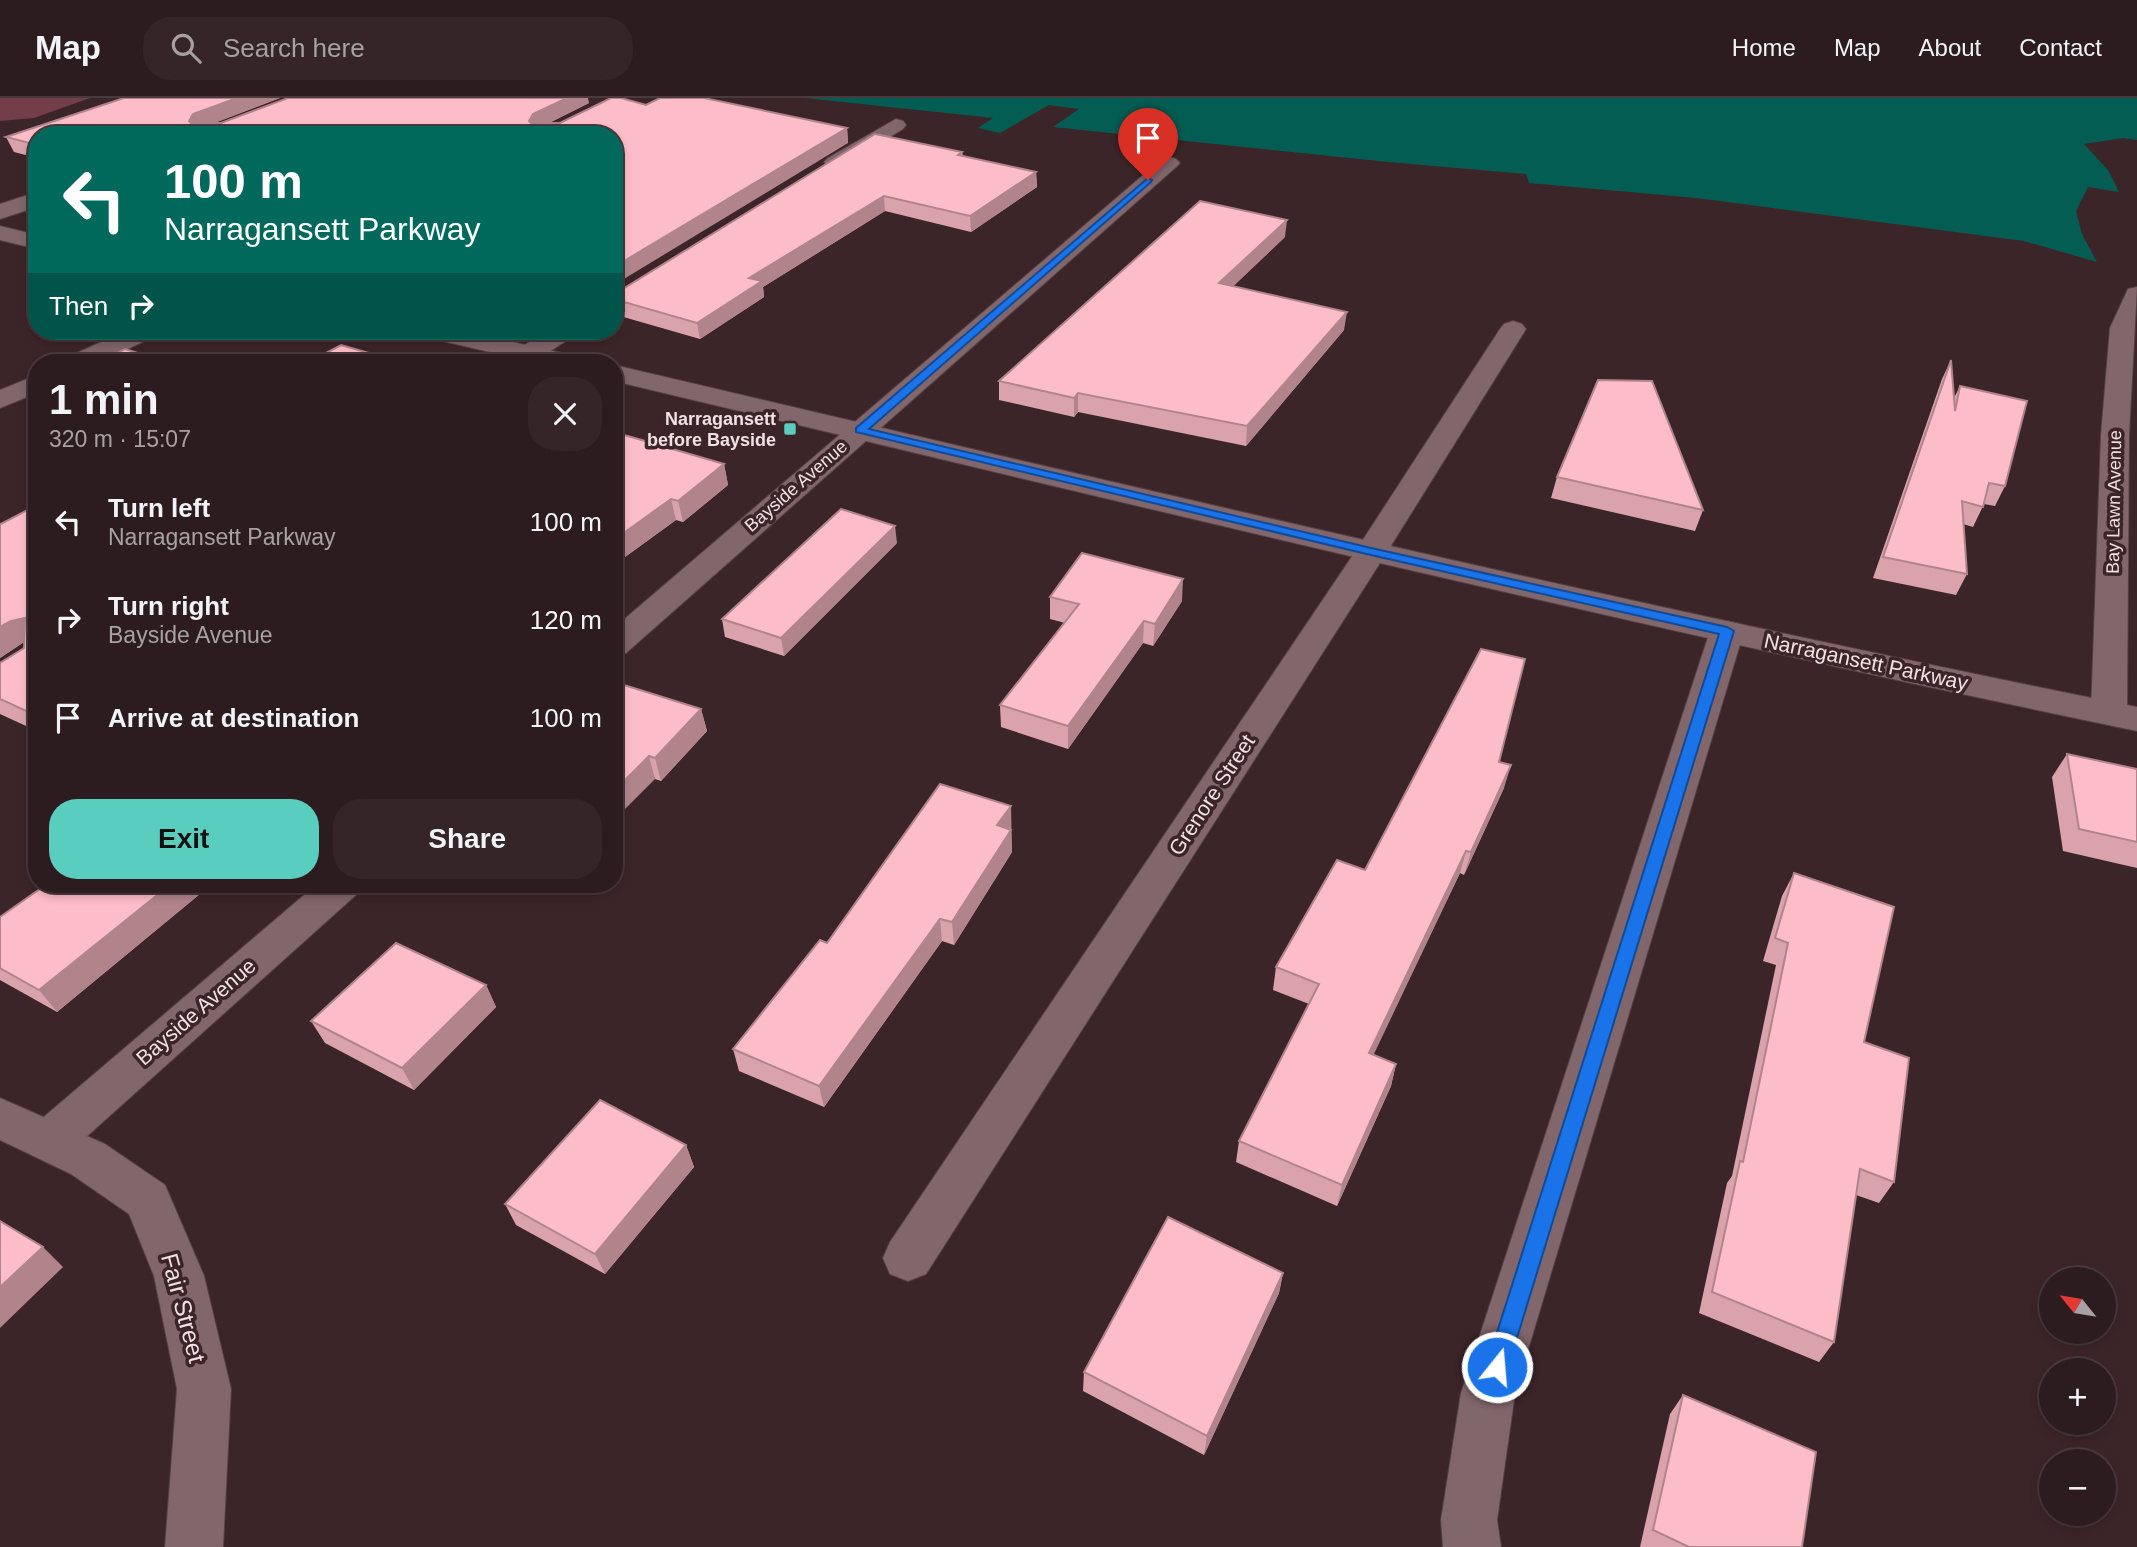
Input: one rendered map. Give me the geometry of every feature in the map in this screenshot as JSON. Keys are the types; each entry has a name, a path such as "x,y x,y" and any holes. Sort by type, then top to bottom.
{"street":[{"path":"818,172 896,125"},
{"name":"Bayside Avenue","path":"623,638 1169,163"},
{"path":"0,212 28,201"},
{"path":"0,233 28,240"},
{"name":"Bay Lawn Avenue","path":"2123,716 2127,411 2123,328 2137,294"},
{"name":"Grenore Street","path":"908,1258 1371,552 1513,329"},
{"path":"96,354 127,340"},
{"path":"461,340 508,354"},
{"path":"528,354 551,340"},
{"name":"Narragansett Parkway","path":"623,375 1371,552 1902,671 2123,716"},
{"path":"0,400 28,387"},
{"path":"1472,1547 1469,1520 1489,1393 1727,631"},
{"name":"Bayside Avenue","path":"49,1141 333,893"},
{"name":"Fair Street","path":"0,1118 88,1158 149,1200 179,1276 204,1389 194,1547"}],"shaded area":[{"path":"0,98 90,98 34,118 0,121"},
{"path":"805,98 2137,98 2137,140 2123,138 2084,144 2108,170 2119,192 2088,187 2076,211 2082,234 2097,262 2024,241 1696,198 1529,183 1526,174 1053,127 1079,109 1049,105 1000,133 978,128 993,118"}],"building":[{"path":"124,98 237,98 193,114 189,121 221,123 288,98 567,98 533,114 529,121 560,123 611,98 646,105 660,98 704,98 847,128 623,262 623,126 39,126"},
{"path":"28,130 28,143 6,137"},
{"path":"875,134 962,152 958,155 1036,172 970,216 884,196 749,278 762,281 697,323 623,302 623,289"},
{"path":"1200,201 1287,220 1219,283 1347,312 1247,426 1078,393 1074,398 999,381"},
{"path":"341,345 372,354 324,354"},
{"path":"125,349 141,354 115,354"},
{"path":"1951,360 1955,411 1960,386 2027,401 2005,486 1989,483 1983,507 1962,501 1967,574 1883,557"},
{"path":"1598,380 1652,381 1703,510 1557,477"},
{"path":"623,435 724,464 678,501 671,499 623,534"},
{"path":"841,509 895,526 781,638 722,619"},
{"path":"28,510 28,712 0,699 0,663 24,648 25,618 0,627 0,524"},
{"path":"1082,553 1183,579 1155,624 1144,621 1068,726 1000,705 1079,604 1050,597"},
{"path":"1481,649 1525,659 1499,762 1511,765 1471,852 1466,851 1369,1053 1396,1064 1342,1185 1239,1141 1319,984 1276,967 1337,860 1365,870"},
{"path":"623,686 701,709 655,758 649,756 623,782"},
{"path":"2067,754 2137,769 2137,842 2079,829"},
{"path":"940,784 1011,806 997,825 1011,830 952,922 940,919 819,1086 733,1049 820,940 827,943"},
{"path":"1794,873 1894,907 1864,1042 1909,1058 1894,1182 1860,1169 1834,1342 1712,1292 1740,1161 1743,1162 1788,943 1775,938"},
{"path":"34,893 160,893 39,990 0,968 0,917"},
{"path":"396,943 486,985 402,1068 311,1021"},
{"path":"600,1100 686,1145 595,1254 505,1204"},
{"path":"1168,1217 1283,1273 1207,1436 1084,1372"},
{"path":"0,1221 43,1247 0,1287"},
{"path":"1683,1395 1816,1452 1802,1547 1689,1547 1653,1530"}],"place":[{"name":"Narragansett before Bayside","path":"790,429"}],"route":[{"path":"1148,180 860,430 1371,552 1727,631 1497,1367"}]}
